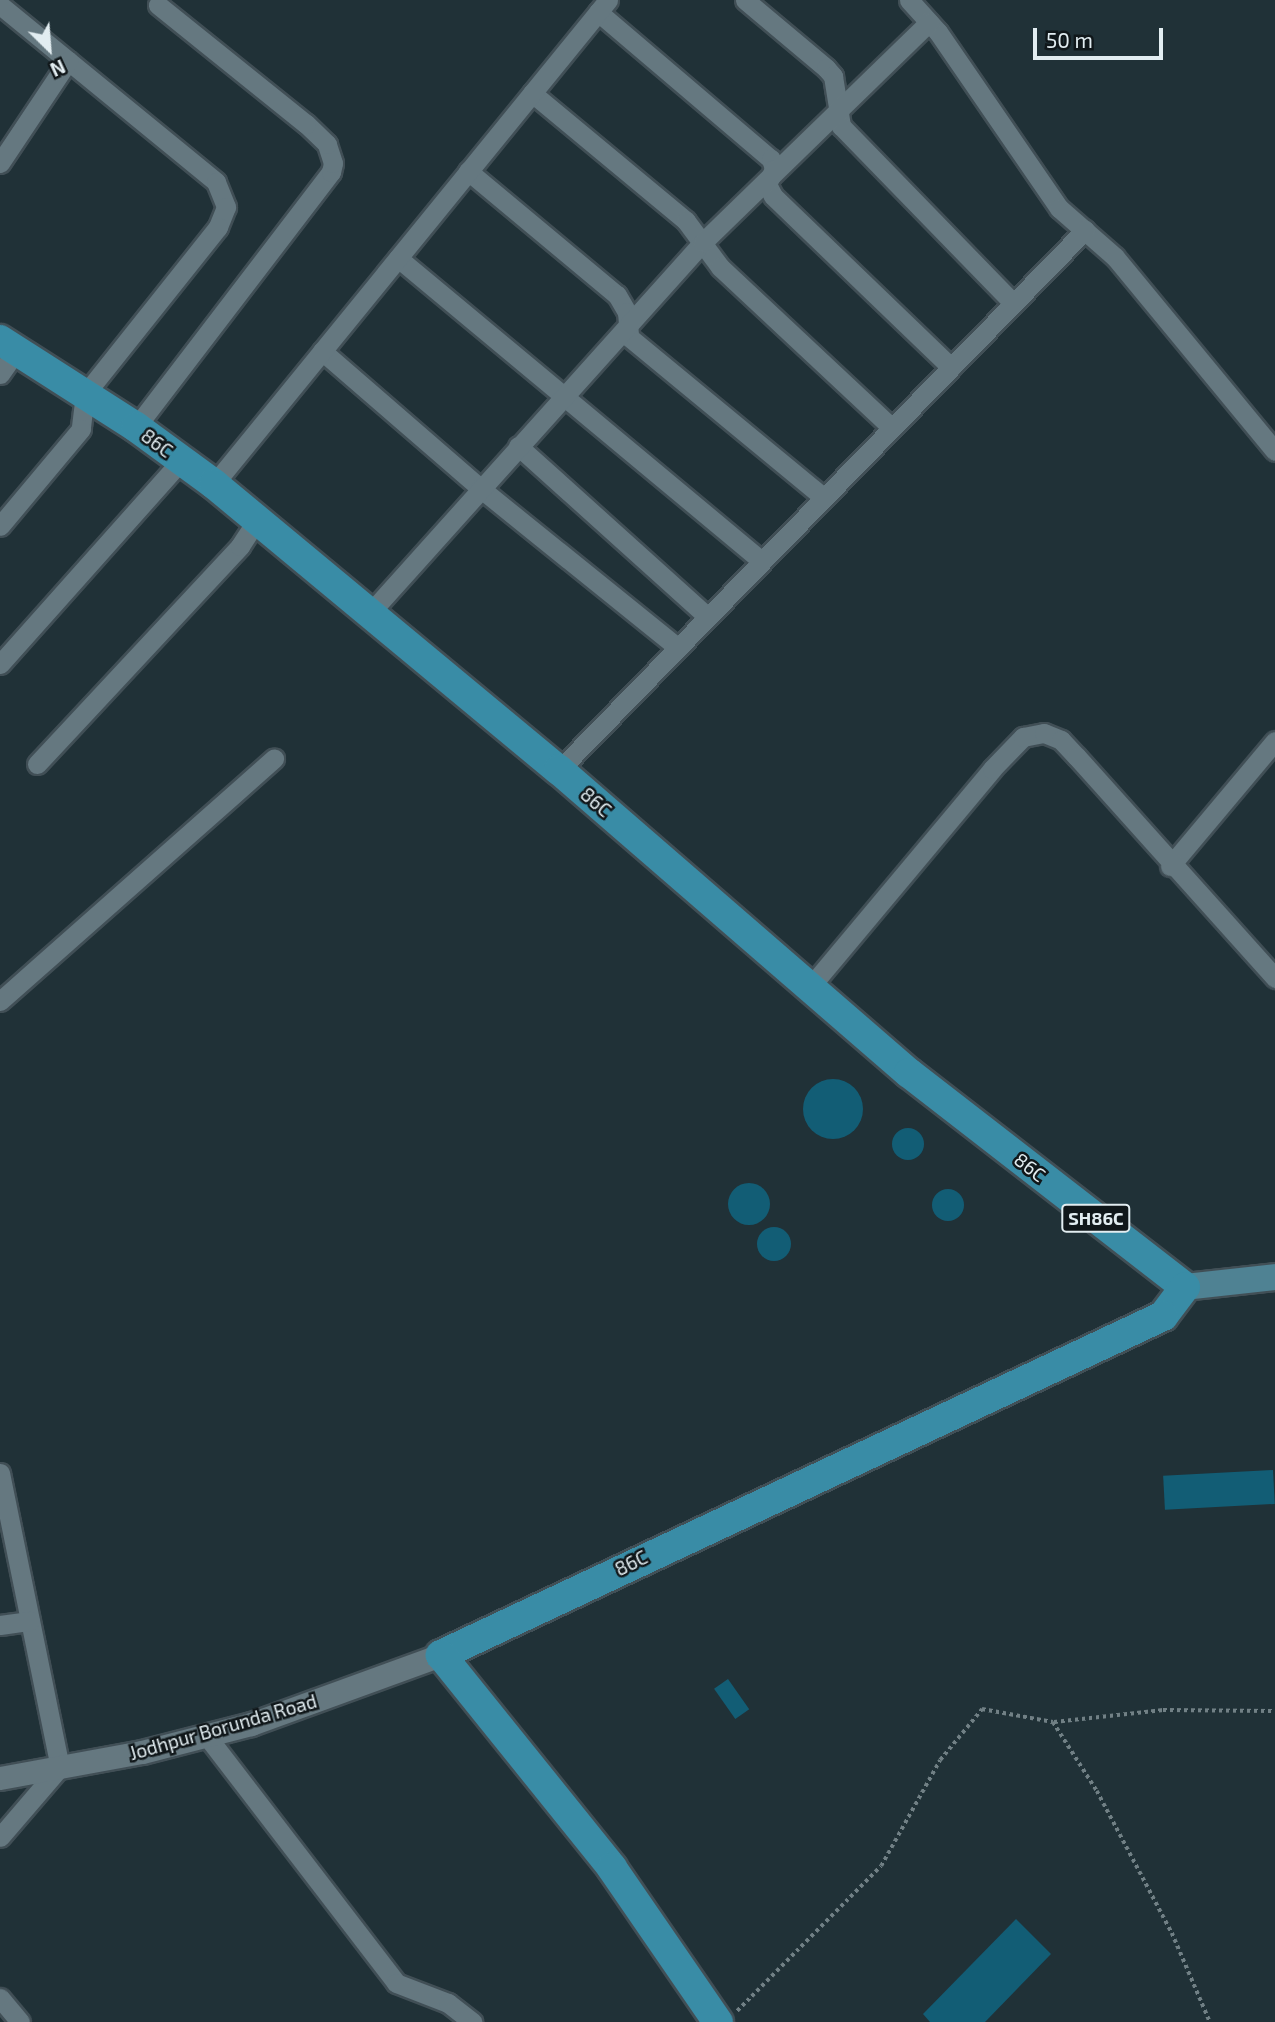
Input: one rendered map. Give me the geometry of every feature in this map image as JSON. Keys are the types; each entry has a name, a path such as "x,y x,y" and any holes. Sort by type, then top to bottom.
{"main road":[{"name":"86C","path":"5,355 86,394 214,484 559,771 909,1073 1185,1287 1163,1316 441,1656"},
{"path":"1185,1287 1275,1276"},
{"path":"441,1656 612,1868 727,2017"}],"street":[{"path":"745,0 833,76 836,114 841,127 1013,303"},
{"path":"909,0 929,22 1059,208 1115,257 1275,451"},
{"path":"136,427 331,172 333,163 327,144 313,130 158,5"},
{"path":"0,526 81,429 86,394 218,226 226,197 216,182 68,61 9,6"},
{"path":"214,484 603,6 771,159 774,169 769,179 773,196 951,367"},
{"path":"370,613 703,242 929,22"},
{"path":"0,163 68,61"},
{"path":"532,93 687,221 720,267 891,427"},
{"path":"468,172 617,295 627,312 626,325 638,345 822,496"},
{"path":"559,771 822,496 1085,230"},
{"path":"398,258 760,560"},
{"path":"322,351 480,488 677,647"},
{"path":"518,446 707,616"},
{"path":"0,664 181,461"},
{"path":"37,764 240,546 257,520"},
{"path":"810,987 992,769 1023,737 1034,733 1052,734 1061,740 1170,866 1275,978"},
{"path":"1170,866 1275,741"},
{"path":"0,1001 274,759"},
{"path":"0,1473 60,1767 0,1837"},
{"path":"0,1625 30,1621"},
{"name":"Jodhpur Borunda Road","path":"0,1778 206,1735 308,1705 441,1656"},
{"path":"206,1735 388,1973 406,1989 457,2007 472,2022"},
{"path":"0,1998 20,2022"}],"path":[{"path":"727,2017 881,1866 940,1760 982,1709 1053,1722 1163,1710 1275,1711"},
{"path":"1053,1722 1097,1791 1172,1933 1210,2022"}],"building":[{"path":"833,1079 850,1084 858,1092 863,1109 858,1126 850,1134 833,1139 816,1134 808,1126 803,1109 808,1092 816,1084"},
{"path":"908,1128 919,1133 924,1144 919,1155 908,1160 897,1155 892,1144 897,1133"},
{"path":"749,1183 764,1189 770,1204 764,1219 749,1225 734,1219 728,1204 734,1189"},
{"path":"948,1189 959,1194 964,1205 959,1216 948,1221 937,1216 932,1205 937,1194"},
{"path":"774,1227 786,1232 791,1244 786,1256 774,1261 762,1256 757,1244 762,1232"},
{"path":"1273,1470 1275,1504 1165,1510 1163,1476"},
{"path":"728,1679 749,1709 735,1719 714,1689"},
{"path":"1016,1919 1051,1954 985,2022 930,2022 923,2014"}]}
